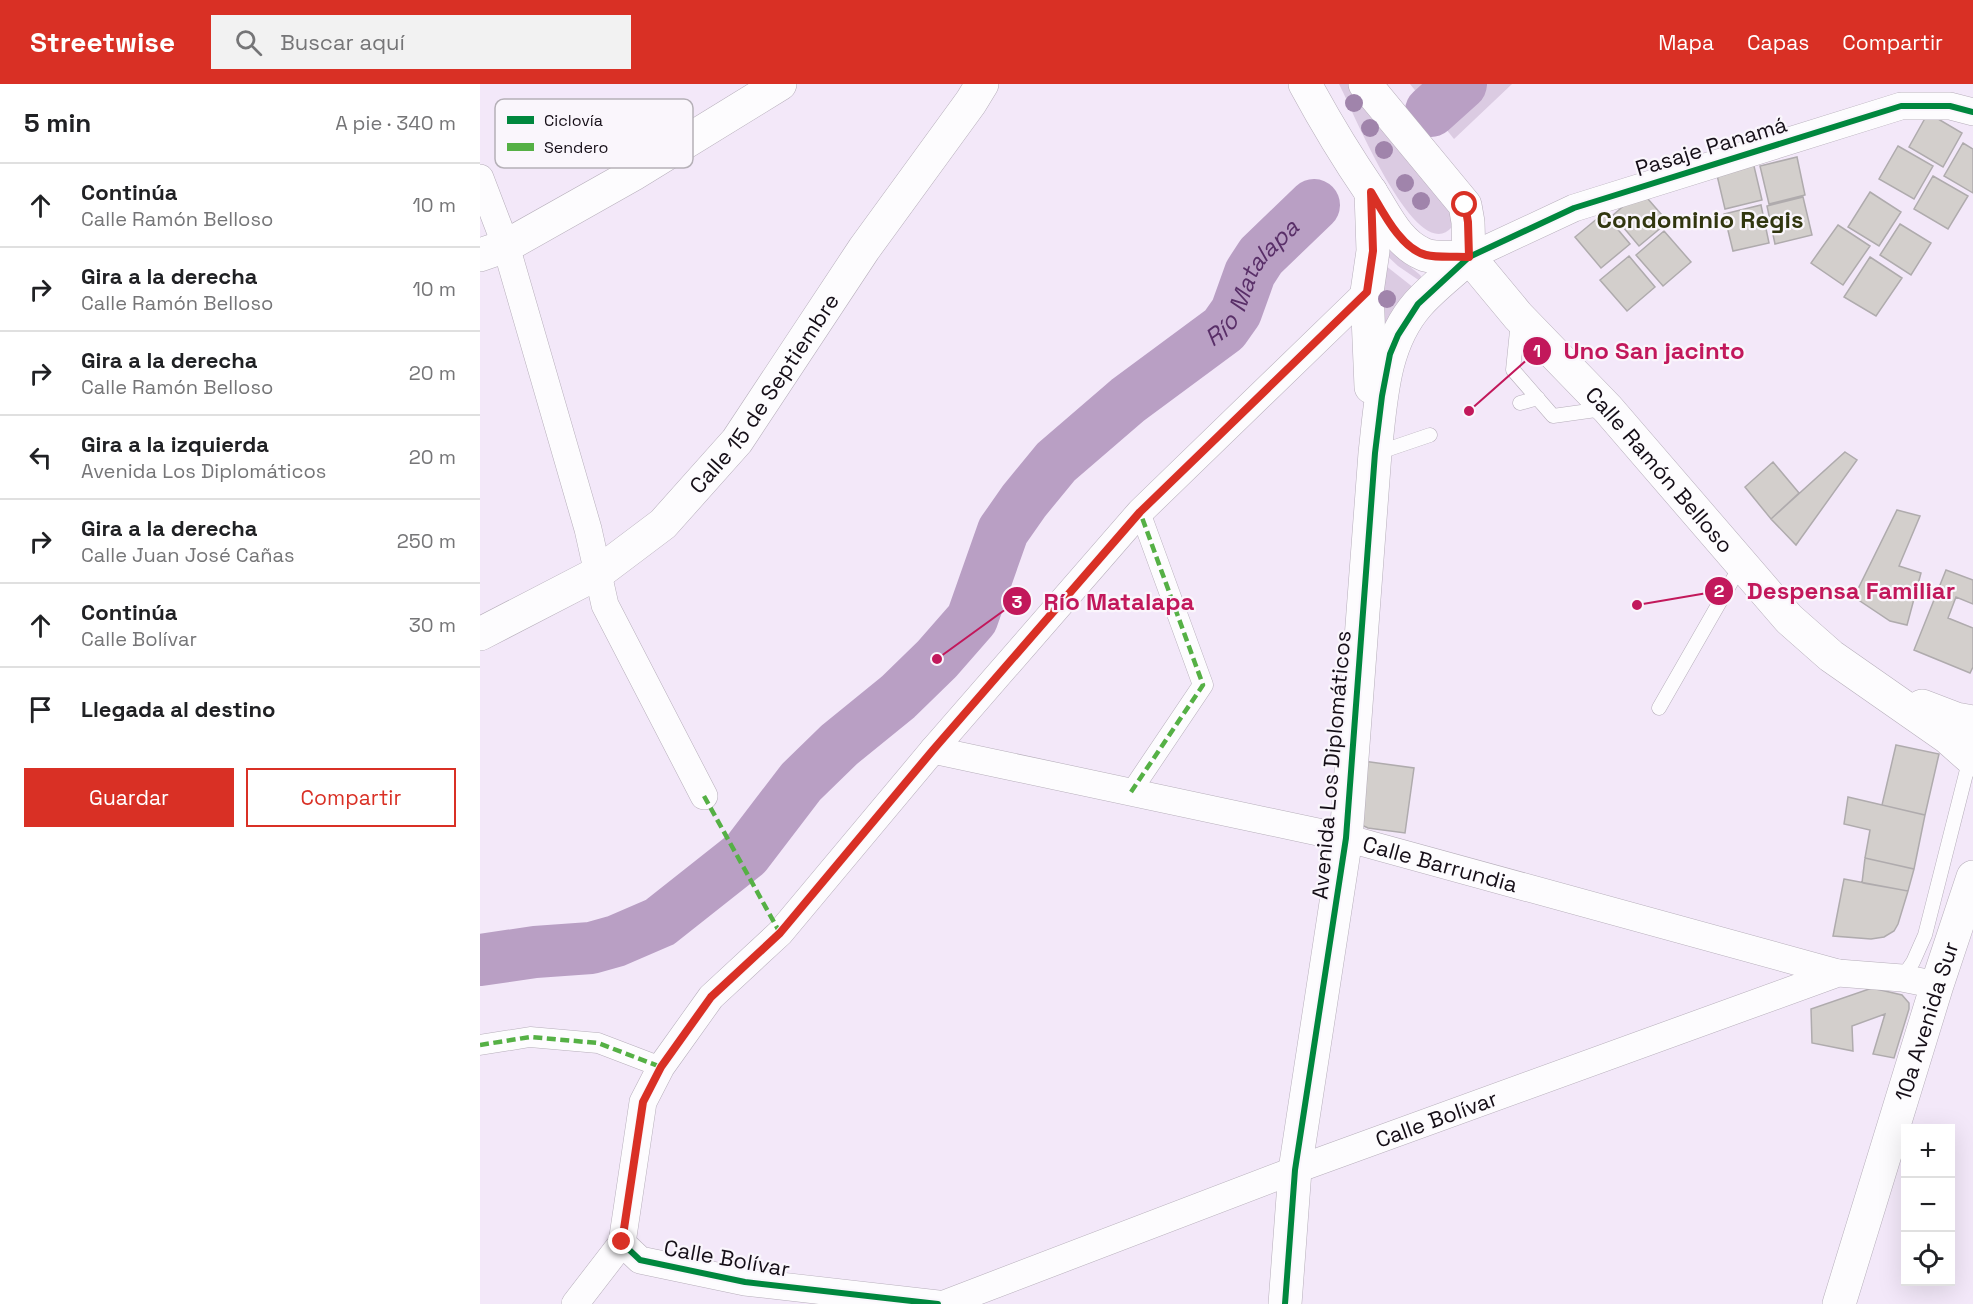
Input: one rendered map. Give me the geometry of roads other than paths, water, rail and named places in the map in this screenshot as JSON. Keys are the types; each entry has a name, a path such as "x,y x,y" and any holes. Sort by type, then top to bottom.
{"street":[{"path":"693,137 780,84"},
{"name":"Calle 15 de Septiembre","path":"480,634 598,573 663,524 737,441 864,249 982,84"},
{"path":"1305,84 1332,134 1397,233 1414,249 1428,256 1469,257 1465,205 1365,84"},
{"name":"Pasaje Panamá","path":"1469,257 1574,208 1901,106 1950,106 1973,112"},
{"path":"493,251 643,168"},
{"path":"480,178 493,251 588,529 605,605 704,796"},
{"name":"Avenida Los Diplomáticos","path":"1371,192 1373,251 1367,292 1375,453"},
{"name":"Avenida Los Diplomáticos","path":"1285,1304 1295,1170 1346,838 1375,453 1382,396 1390,354 1398,335 1418,304 1469,257"},
{"name":"Calle Ramón Belloso","path":"1469,257 1518,316 1608,409 1789,620 1831,656 1947,737 1972,759"},
{"path":"575,1304 622,1242 643,1102 661,1067 711,997 780,933 933,750 1140,512 1367,292"},
{"path":"1131,792 1203,685 1140,512"},
{"path":"1881,690 1956,719 1973,722"},
{"name":"Calle Barrundia","path":"933,750 1346,838 1838,973"},
{"name":"10a Avenida Sur","path":"1839,1304 1937,985 1973,877"},
{"name":"Calle Bolívar","path":"944,1304 1295,1170 1838,973 1902,978 1937,985"},
{"path":"480,1045 530,1037 598,1043 661,1067"},
{"name":"Calle Bolívar","path":"622,1242 640,1260 745,1282 938,1304"}],"lane":[{"path":"1518,316 1513,370 1553,416 1608,409"},
{"path":"1520,404 1538,398"},
{"path":"1375,453 1430,435"},
{"path":"1659,708 1741,565"},
{"name":"10a Avenida Sur","path":"1902,978 1913,963 1924,935 1972,759"}],"waterway":[{"name":"Río Matalapa","path":"1431,111 1461,84"},
{"name":"Río Matalapa","path":"480,960 535,952 591,948 616,941 660,922 746,854 801,782 839,745 898,697 937,659 972,619 1003,531 1056,462 1128,400 1224,329 1236,312 1250,273 1261,256 1314,205"}],"place":[{"name":"Uno San jacinto","path":"1469,411"},
{"name":"Despensa Familiar","path":"1637,605"},
{"name":"Río Matalapa","path":"937,659"}],"district":[{"name":"Condominio Regis","path":"1700,220"}]}
